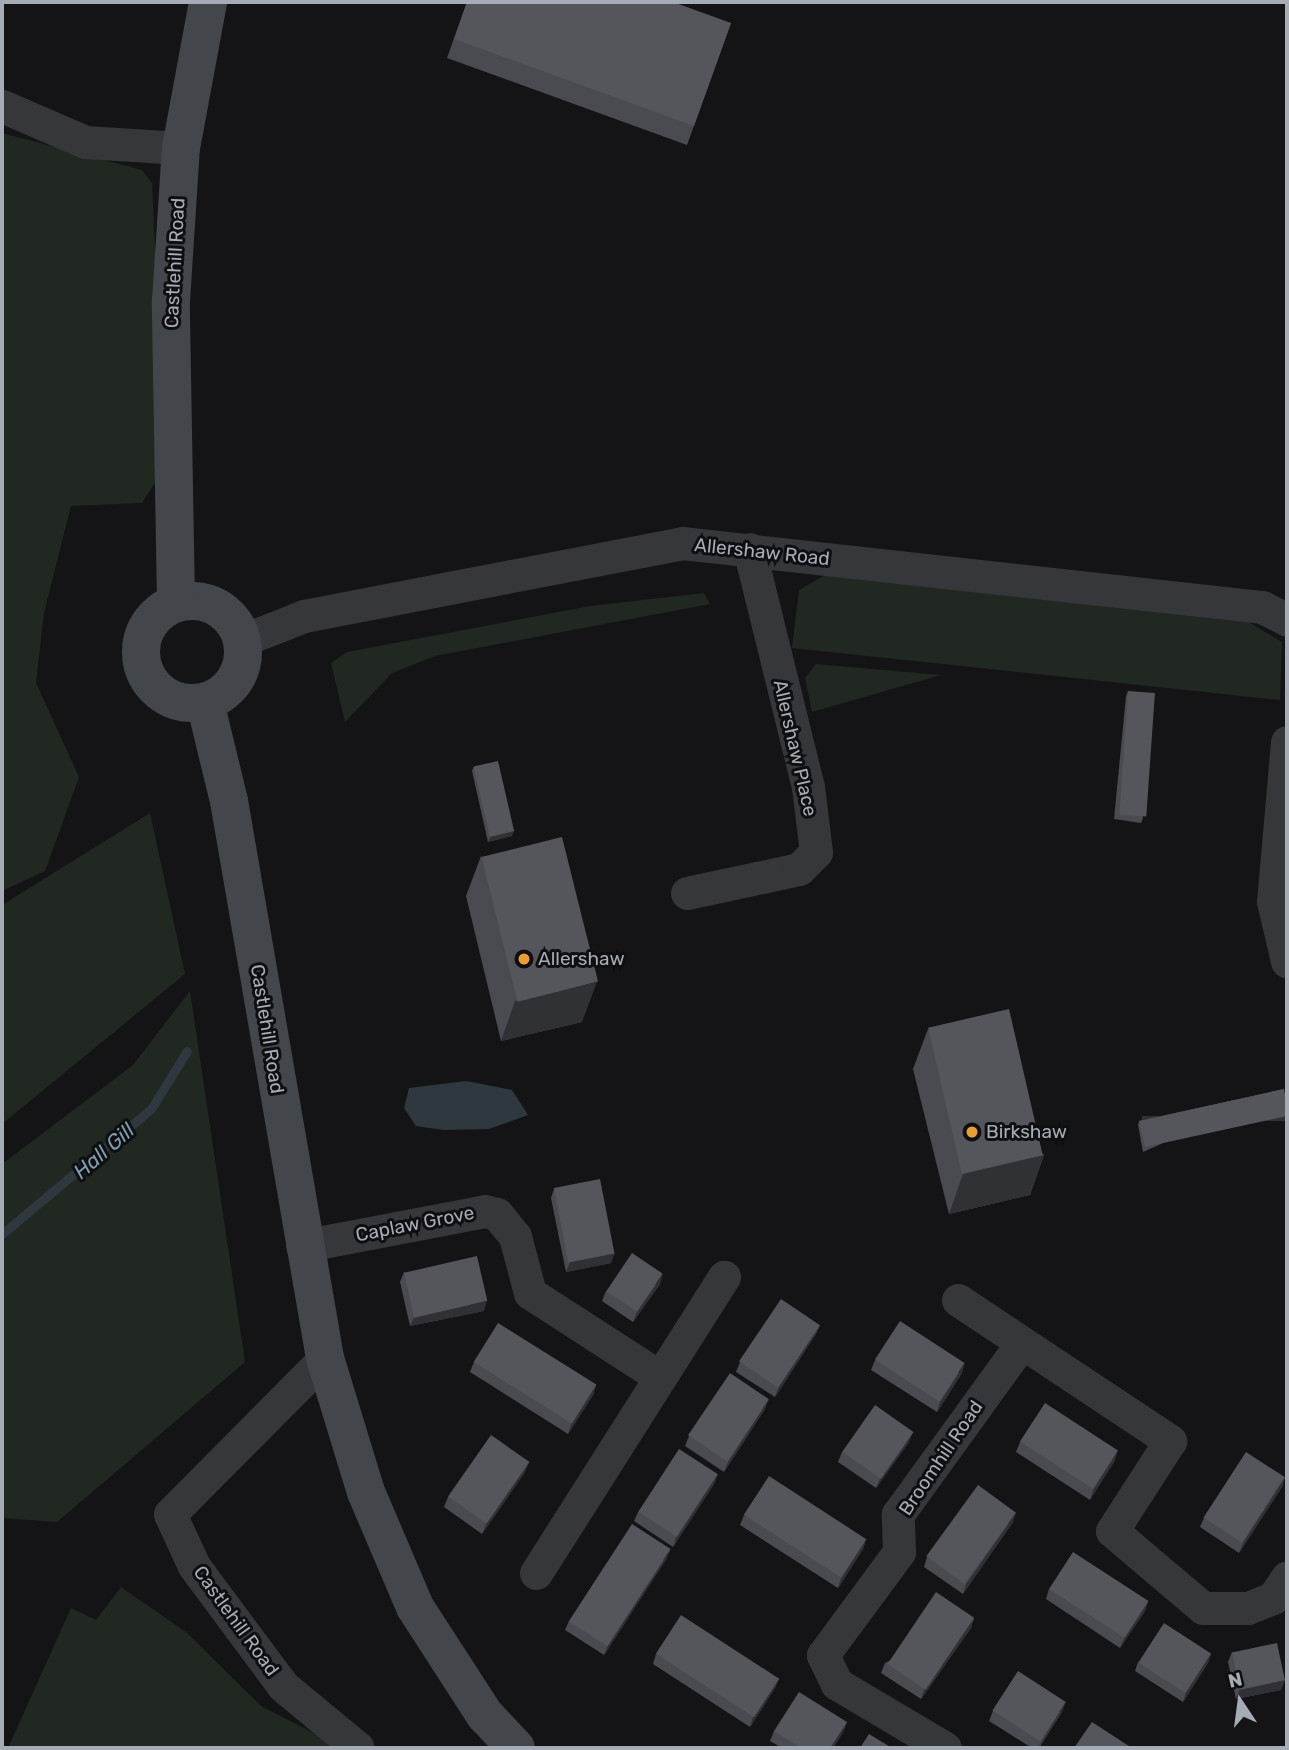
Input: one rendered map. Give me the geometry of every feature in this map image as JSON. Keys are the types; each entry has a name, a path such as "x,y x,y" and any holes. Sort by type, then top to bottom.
{"main road":[{"name":"Castlehill Road","path":"176,603 171,301 181,148 208,2"},
{"name":"Castlehill Road","path":"175,526 219,607 243,640"},
{"path":"219,607 201,600 176,603 147,627 141,644 145,672 164,694 191,704 205,702 236,678 243,640"},
{"name":"Castlehill Road","path":"205,702 229,801 302,1246 325,1358 366,1492 415,1607 485,1715 516,1748"}],"street":[{"path":"2,106 85,142 181,148"},
{"name":"Allershaw Road","path":"243,640 304,616 682,542 1262,607 1287,620"},
{"name":"Allershaw Place","path":"687,893 799,869 816,852 808,787 749,550"},
{"path":"1287,742 1273,901 1287,961"},
{"name":"Caplaw Grove","path":"302,1246 485,1210 497,1214 515,1236 530,1293 660,1377"},
{"path":"536,1573 724,1277"},
{"path":"958,1300 1170,1441 1112,1531 1203,1608 1248,1608 1273,1598 1287,1577"},
{"name":"Broomhill Road","path":"946,1748 837,1684 823,1655 899,1552 898,1514 1022,1343"},
{"name":"Castlehill Road","path":"325,1358 170,1514 194,1566 283,1686 358,1748"}],"shaded area":[{"path":"2,133 142,170 152,183 165,467 142,503 71,506 44,613 36,683 79,777 45,871 2,891"},
{"path":"825,575 1250,623 1282,642 1280,700 792,648 799,590"},
{"path":"704,593 710,604 435,656 392,673 345,722 331,663 347,652 590,606"},
{"path":"816,664 941,675 812,712 805,678"},
{"path":"150,813 185,974 2,1124 2,905"},
{"path":"190,991 245,1362 57,1522 2,1518 2,1164 133,1065"},
{"path":"466,1081 512,1090 528,1115 489,1129 444,1130 416,1126 404,1108 409,1088"},
{"path":"121,1587 186,1632 261,1706 343,1748 8,1748 71,1608 96,1620"}],"building":[{"path":"467,2 673,2 731,23 694,126 454,39"},
{"path":"1128,691 1155,693 1146,817 1119,815"},
{"path":"498,761 514,831 490,837 474,767"},
{"path":"562,837 598,982 518,1002 481,857"},
{"path":"1009,1009 1043,1155 962,1174 928,1028"},
{"path":"1284,1089 1287,1116 1145,1147 1139,1121"},
{"path":"600,1179 615,1254 568,1263 554,1188"},
{"path":"632,1253 663,1274 637,1312 606,1291"},
{"path":"477,1256 487,1301 414,1318 404,1273"},
{"path":"781,1299 820,1325 778,1387 739,1361"},
{"path":"900,1321 965,1363 940,1402 875,1360"},
{"path":"498,1323 596,1384 572,1423 474,1362"},
{"path":"730,1373 769,1399 727,1461 688,1435"},
{"path":"1045,1403 1118,1450 1093,1489 1020,1442"},
{"path":"875,1405 914,1432 881,1479 842,1452"},
{"path":"491,1435 530,1462 486,1523 448,1496"},
{"path":"679,1449 718,1474 677,1537 638,1512"},
{"path":"1246,1452 1285,1477 1242,1542 1204,1517"},
{"path":"769,1476 866,1539 841,1578 744,1515"},
{"path":"978,1485 1016,1513 964,1584 926,1556"},
{"path":"632,1524 671,1549 607,1646 569,1621"},
{"path":"1073,1552 1148,1601 1125,1638 1049,1589"},
{"path":"936,1592 974,1618 925,1690 887,1664"},
{"path":"681,1615 779,1679 754,1717 656,1654"},
{"path":"1164,1623 1211,1653 1185,1693 1138,1662"},
{"path":"1277,1643 1285,1680 1240,1690 1232,1653"},
{"path":"1018,1671 1066,1702 1040,1741 992,1710"},
{"path":"799,1692 847,1722 830,1748 801,1748 774,1731"},
{"path":"1092,1722 1132,1748 1074,1748"},
{"path":"869,1734 892,1748 860,1748"}],"waterway":[{"name":"Hall Gill","path":"2,1234 151,1109 187,1051"}],"place":[{"name":"Allershaw","path":"524,959"},
{"name":"Birkshaw","path":"972,1132"}]}
